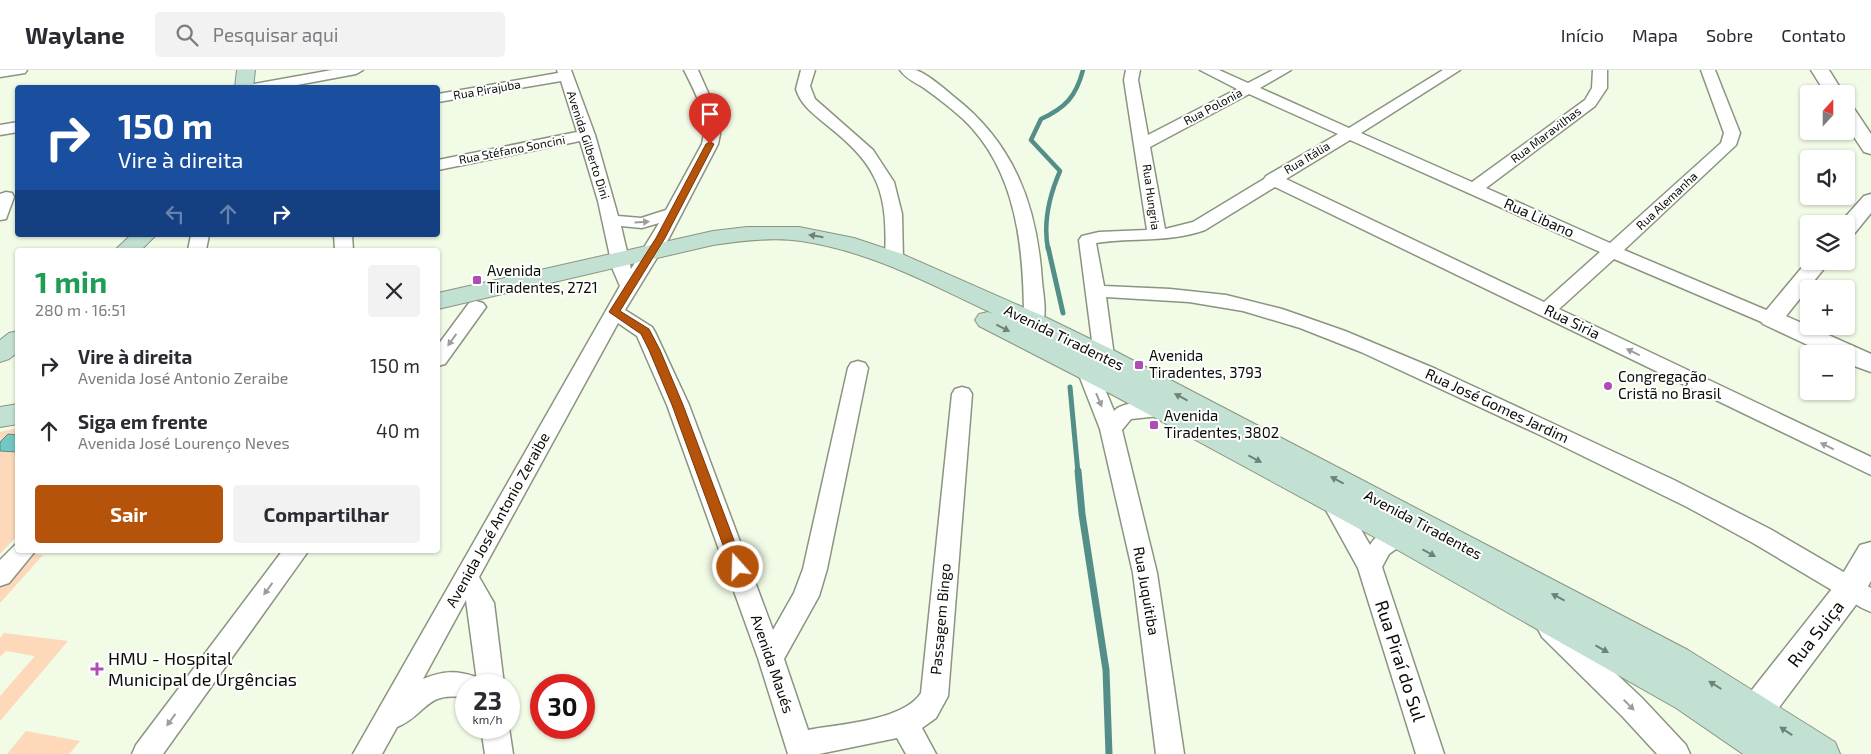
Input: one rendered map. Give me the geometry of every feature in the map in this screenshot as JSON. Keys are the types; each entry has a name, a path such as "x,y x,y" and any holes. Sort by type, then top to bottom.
{"main road":[{"path":"244,85 246,70"},
{"name":"Avenida Tiradentes","path":"440,301 630,279 713,238 748,234 790,234 840,241 894,259 1034,322 1162,410 1398,535 1688,696 1774,754"},
{"path":"130,248 143,237"},
{"name":"Avenida Tiradentes","path":"440,316 468,313 630,279 705,255 747,249 792,249 838,256 880,269 1095,363 1676,661 1756,711 1817,753"},
{"path":"0,398 15,395"},
{"path":"0,417 15,414"}],"street":[{"path":"0,73 20,70"},
{"path":"286,85 339,80 356,70"},
{"name":"Avenida José Antonio Zeraibe","path":"367,754 591,354 630,279 672,214 710,144 714,132 706,100 691,70"},
{"path":"808,70 802,84 804,94 818,110 866,151 883,174 892,200 896,227 894,259"},
{"path":"907,70 932,86 968,116 998,152 1014,187 1029,240 1034,280 1034,322"},
{"name":"Rua Hungria","path":"1096,290 1087,244 1088,240 1098,237 1157,235 1131,80 1133,70"},
{"name":"Rua Libano","path":"1207,70 1612,251 1871,364"},
{"name":"Rua Polonia","path":"1143,144 1284,70"},
{"name":"Rua Itália","path":"1157,235 1184,231 1199,226 1272,179 1453,70"},
{"name":"Rua Maravilhas","path":"1474,189 1590,103 1598,94 1600,88 1600,70"},
{"name":"Rua Alemanha","path":"1547,310 1728,145 1732,133 1708,70"},
{"path":"1820,70 1829,85"},
{"name":"Avenida Gilberto Dini","path":"564,73 587,135 630,279"},
{"name":"Rua Pirajuba","path":"440,98 564,73"},
{"path":"1855,124 1871,148"},
{"path":"0,130 15,128"},
{"name":"Rua Stéfano Soncini","path":"440,165 587,135"},
{"name":"Rua Siria","path":"1272,179 1871,467"},
{"path":"0,215 8,196"},
{"path":"1855,219 1871,200"},
{"name":"Avenida Gilberto Dini","path":"611,220 650,222 672,214"},
{"path":"1771,319 1812,270"},
{"path":"630,279 650,341"},
{"name":"Rua Juquitiba","path":"1096,290 1095,363 1145,573 1170,754"},
{"name":"Rua José Gomes Jardim","path":"1096,290 1220,300 1332,333 1417,369 1681,495 1788,551 1861,595"},
{"path":"440,357 468,313"},
{"path":"591,354 602,341 623,335 650,341"},
{"name":"Avenida Maués","path":"650,341 678,405 771,658 801,750"},
{"path":"771,658 806,596 815,569 858,368"},
{"name":"Passagem Bingo","path":"801,750 904,724 926,709 934,696 962,394"},
{"path":"1111,429 1125,412 1162,410"},
{"name":"Rua Piraí do Sul","path":"1333,501 1370,567 1430,754"},
{"path":"1370,567 1381,547 1398,535"},
{"path":"0,576 21,553"},
{"path":"146,754 295,553"},
{"name":"Rua Suiça","path":"1756,711 1861,595 1871,554"},
{"path":"466,577 481,603 490,674"},
{"path":"1531,610 1632,707 1676,754"},
{"path":"385,722 393,718 412,699 436,686 455,684"},
{"path":"904,724 922,754"}],"shaded area":[{"path":"15,428 15,538 0,554 0,432"},
{"path":"27,553 43,555 0,603 0,583"},
{"path":"4,633 68,641 0,721 0,696 35,656 6,651 0,657 0,638"},
{"path":"26,731 80,741 69,754 7,754"}],"water":[{"path":"8,434 15,435 15,452 0,451 0,442"}],"waterway":[{"path":"1048,249 1046,229 1048,209 1060,171 1031,140 1041,119 1063,106 1073,94 1083,70"},
{"path":"1048,247 1063,313"},
{"path":"1070,387 1078,473"},
{"path":"1078,471 1082,514 1106,670 1109,754"}],"place":[{"name":"Avenida Tiradentes, 2721","path":"477,280"},
{"name":"Avenida Tiradentes, 3793","path":"1139,365"},
{"name":"Congregação Cristã no Brasil","path":"1608,386"},
{"name":"Avenida Tiradentes, 3802","path":"1154,425"},
{"name":"HMU - Hospital Municipal de Urgências","path":"97,669"}],"route":[{"path":"710,144 660,238 629,286 615,312 645,332 654,350 678,405 738,567"}]}
